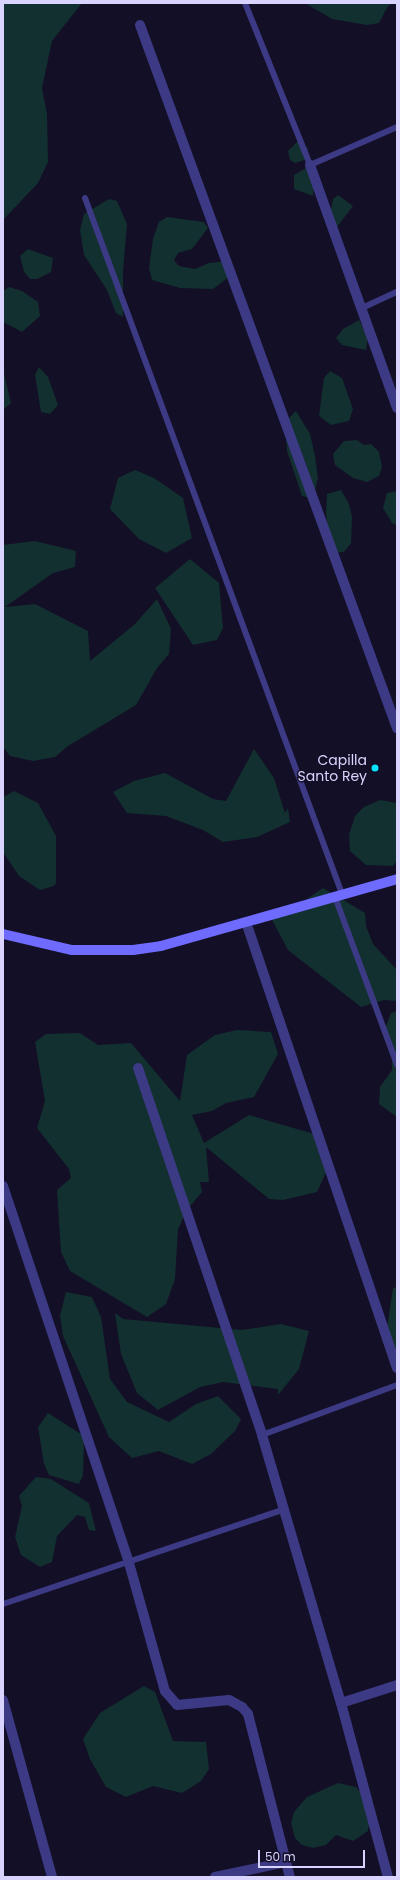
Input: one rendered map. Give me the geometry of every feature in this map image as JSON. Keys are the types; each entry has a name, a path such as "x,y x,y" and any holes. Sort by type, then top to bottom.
{"main road":[{"path":"3,934 72,950 132,950 161,946 397,879"}],"street":[{"path":"140,25 397,728"},
{"path":"310,165 397,408"},
{"path":"246,922 397,1368"},
{"path":"138,1068 262,1434 341,1703 388,1877"},
{"path":"3,1186 129,1563 165,1691 170,1700 183,1707 229,1700 242,1707 248,1714 290,1877"},
{"path":"341,1703 397,1685"},
{"path":"3,1700 52,1877"},
{"path":"215,1877 286,1862"}],"lane":[{"path":"245,3 310,165 397,127"},
{"path":"84,198 338,896 397,1065"},
{"path":"362,308 397,292"},
{"path":"262,1434 397,1385"},
{"path":"3,1604 129,1563 285,1509"}],"green space":[{"path":"3,3 82,3 52,41 42,88 47,114 48,162 38,183 3,220"},
{"path":"305,3 393,3 388,6 379,23 367,25 332,19"},
{"path":"298,141 308,148 307,159 295,163 290,160 288,151"},
{"path":"306,168 314,182 313,196 294,189 294,175"},
{"path":"338,195 353,206 337,227 329,220 333,199"},
{"path":"109,199 117,201 127,224 123,271 123,317 116,313 107,290 84,255 80,230 84,214"},
{"path":"167,217 204,222 208,228 192,249 178,253 174,260 179,266 195,269 209,263 229,261 234,273 213,289 180,288 152,280 149,268 153,239 159,222"},
{"path":"28,249 53,258 51,272 37,279 30,279 24,272 20,256"},
{"path":"9,287 22,291 38,302 40,316 22,332 3,322 3,291"},
{"path":"359,320 368,338 366,350 342,345 336,338 343,329"},
{"path":"39,367 48,377 58,405 50,414 41,412 35,375"},
{"path":"3,369 11,403 3,410"},
{"path":"330,371 342,378 353,409 349,421 331,425 319,416 324,378"},
{"path":"296,411 310,434 315,456 318,478 313,499 302,496 287,451 285,422"},
{"path":"357,440 364,445 371,444 379,452 382,467 379,476 367,482 353,478 335,465 333,454 344,441"},
{"path":"135,470 154,478 183,498 192,538 166,553 139,539 110,509 118,478"},
{"path":"341,490 349,504 352,517 351,543 344,552 331,553 326,513 327,494"},
{"path":"397,491 397,525 392,523 383,508 387,493"},
{"path":"35,541 76,551 75,567 53,573 5,607 35,604 88,631 90,661 135,624 157,599 171,629 169,654 157,668 136,705 68,746 55,757 33,761 10,756 3,747 3,545"},
{"path":"190,559 219,583 223,628 217,640 193,645 155,588"},
{"path":"254,749 274,778 285,813 288,808 290,822 257,837 223,842 203,830 166,816 127,813 113,792 134,781 165,773 213,799 226,801"},
{"path":"14,791 38,803 56,836 56,883 54,886 40,890 19,876 3,852 3,797"},
{"path":"380,800 397,803 397,860 393,866 366,865 350,851 349,835 355,816 364,807"},
{"path":"323,888 365,913 366,926 373,944 397,970 397,1001 384,1000 361,1007 288,950 270,916 304,901"},
{"path":"397,1011 397,1117 379,1104 380,1087 392,1070 392,1053 383,1034 391,1013"},
{"path":"237,1030 271,1032 278,1054 254,1097 226,1103 212,1111 192,1115 204,1143 249,1115 314,1134 328,1168 317,1192 283,1200 269,1199 206,1147 209,1182 200,1182 202,1192 187,1210 178,1229 175,1279 166,1304 147,1317 70,1271 61,1252 57,1190 71,1178 69,1169 37,1128 45,1101 35,1042 46,1034 80,1033 98,1045 131,1043 180,1101 187,1055 215,1035"},
{"path":"397,1287 397,1360 386,1335 393,1288"},
{"path":"66,1292 92,1297 101,1317 110,1379 127,1402 169,1422 196,1404 218,1396 241,1419 235,1431 211,1454 192,1464 159,1451 132,1458 109,1437 63,1336 60,1316"},
{"path":"115,1313 123,1319 242,1330 281,1324 309,1331 299,1369 278,1395 278,1389 223,1382 200,1387 158,1410 137,1393 121,1354"},
{"path":"48,1413 81,1434 84,1440 83,1475 79,1484 49,1475 44,1464 38,1427"},
{"path":"36,1477 51,1479 89,1503 96,1531 89,1530 85,1517 77,1515 57,1536 52,1562 40,1567 21,1555 15,1537 22,1506 19,1496"},
{"path":"144,1686 155,1692 173,1741 206,1742 209,1769 201,1781 182,1793 153,1786 126,1797 106,1787 90,1759 83,1739 100,1713"},
{"path":"338,1783 356,1787 372,1805 368,1831 353,1841 336,1835 326,1845 313,1848 302,1845 295,1838 291,1823 294,1812 307,1797"}],"place":[{"name":"Capilla Santo Rey","path":"375,768"}]}
